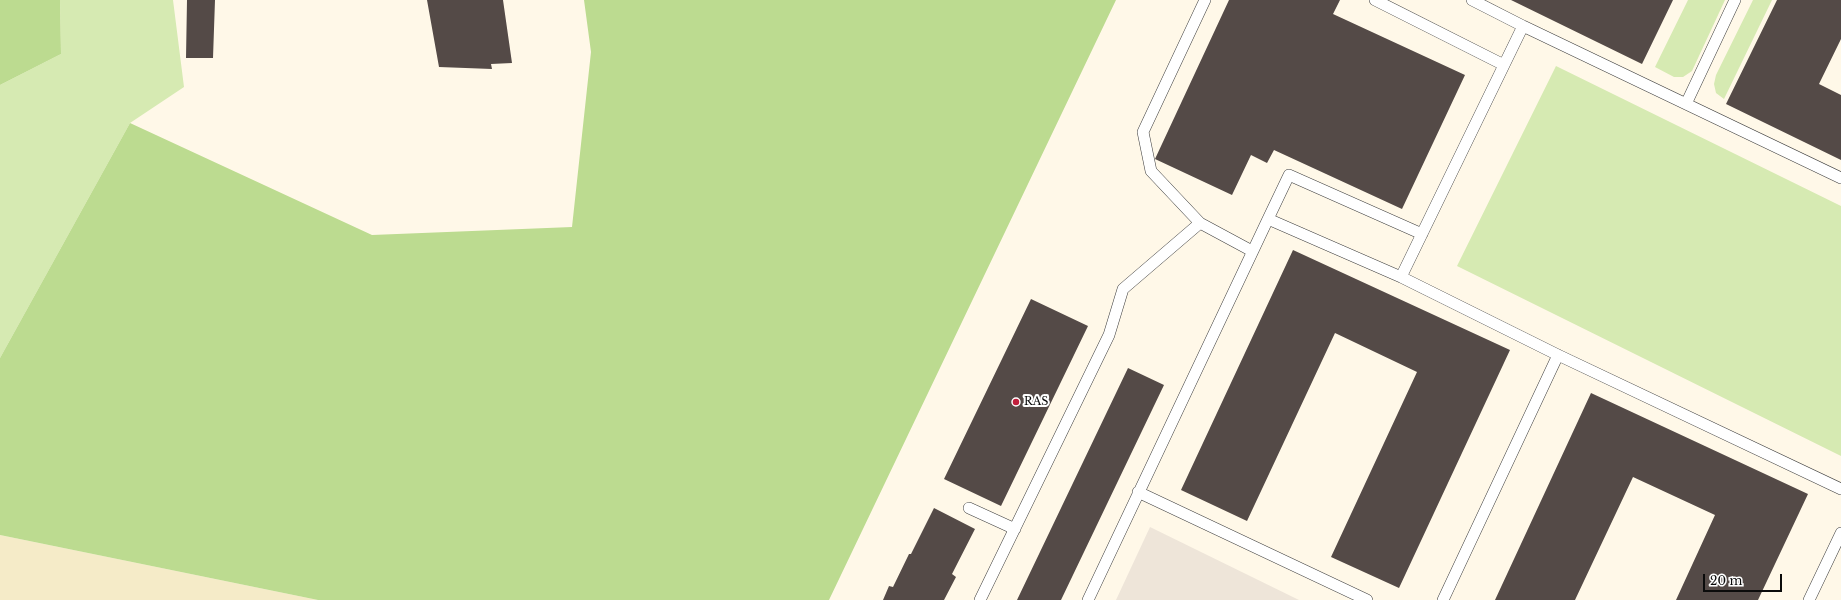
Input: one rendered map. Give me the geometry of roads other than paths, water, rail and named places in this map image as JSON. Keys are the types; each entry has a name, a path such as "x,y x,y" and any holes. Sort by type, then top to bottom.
{"lane":[{"path":"1205,0 1143,132 1152,171 1200,223 1252,251"},
{"path":"1376,0 1504,65"},
{"path":"1472,0 1523,26 1841,178"},
{"path":"1686,104 1735,0"},
{"path":"1401,277 1523,26"},
{"path":"1088,600 1289,175 1422,234"},
{"path":"1268,219 1401,277 1558,355 1841,489"},
{"path":"980,600 1109,335 1123,289 1200,223"},
{"path":"1443,600 1558,355"},
{"path":"1138,492 1367,600"},
{"path":"969,508 1015,529"},
{"path":"1809,600 1841,533"}],"place":[{"name":"RAS","path":"1016,402"}]}
